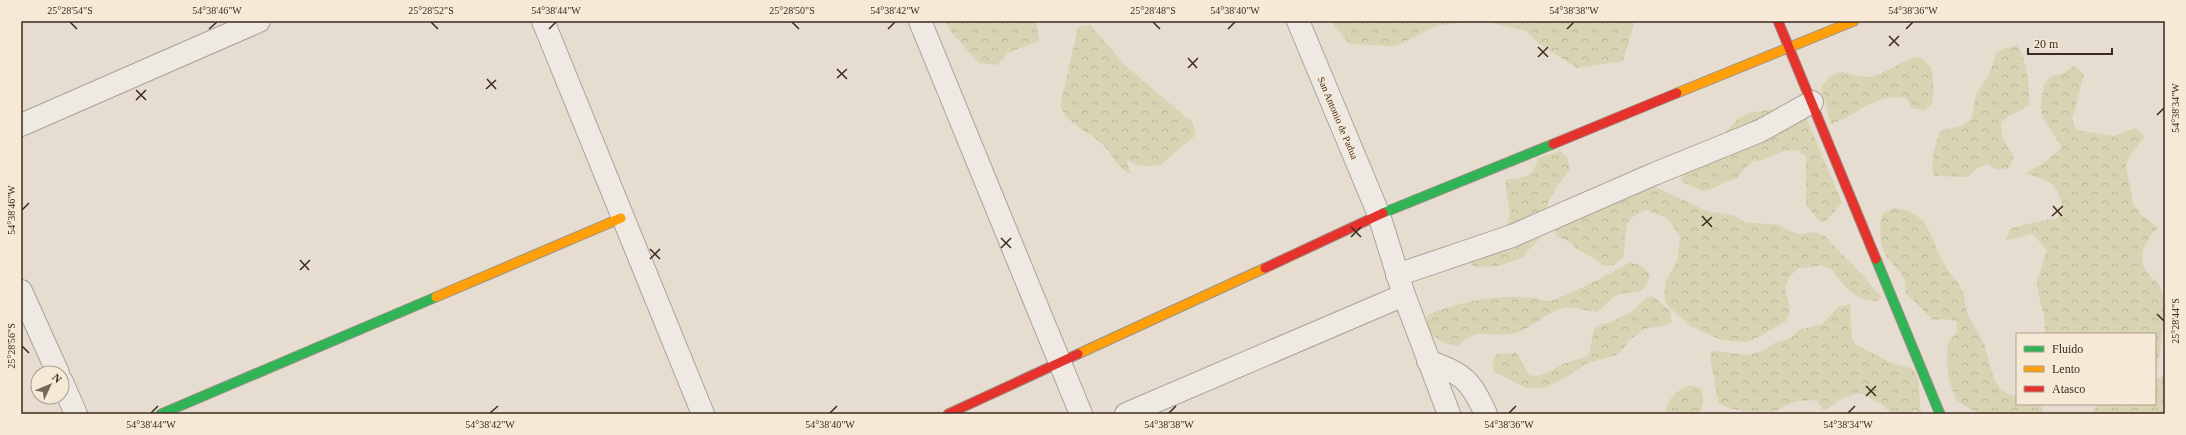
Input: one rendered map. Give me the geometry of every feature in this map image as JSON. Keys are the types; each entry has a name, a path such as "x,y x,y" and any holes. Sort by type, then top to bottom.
{"street":[{"path":"21,125 258,21"},
{"path":"543,21 621,218 702,414"},
{"path":"920,21 1081,414"},
{"name":"San Antonio de Padua","path":"1298,21 1379,215 1400,285 1449,414"},
{"path":"1778,21 1940,414"},
{"path":"948,414 1379,215 1854,21"},
{"path":"1126,414 1400,285 1654,174 1760,130 1812,102"},
{"path":"161,414 621,218"},
{"path":"21,291 54,365"},
{"path":"1428,362 1454,371 1468,382 1486,414"},
{"path":"70,400 76,414"}],"green space":[{"path":"946,21 1036,21 1039,41 1007,53 997,65 979,63 950,31"},
{"path":"1331,21 1478,21 1436,26 1396,46 1349,44"},
{"path":"1482,21 1635,21 1623,61 1577,68 1538,43 1526,31"},
{"path":"1090,25 1125,65 1193,123 1196,135 1159,166 1136,165 1126,159 1131,174 1126,171 1118,165 1103,145 1068,119 1060,106 1078,27"},
{"path":"2017,43 2027,73 2029,105 2007,117 2001,123 2002,136 2014,158 2008,168 1996,170 1987,164 1976,169 1968,177 1934,176 1933,159 1940,131 1962,126 1972,118 1976,94 1989,75 1996,54 2005,48 2016,46"},
{"path":"1916,57 1924,60 1932,69 1934,92 1932,103 1924,111 1912,108 1906,98 1885,98 1876,101 1850,116 1831,124 1821,88 1834,74 1840,72 1865,77 1873,76"},
{"path":"2074,66 2084,74 2072,120 2077,130 2113,136 2136,128 2145,137 2130,155 2126,166 2133,203 2140,214 2158,228 2146,243 2142,255 2144,266 2160,287 2162,295 2163,317 2161,343 2160,354 2156,366 2156,333 2045,333 2044,315 2038,293 2037,281 2047,250 2032,234 2007,240 2010,229 2057,218 2063,208 2058,192 2050,183 2024,174 2045,162 2062,147 2043,118 2041,107 2044,84 2052,76 2064,73"},
{"path":"1773,109 1798,112 1807,119 1842,203 1826,221 1820,222 1806,205 1806,157 1797,150 1785,151 1763,160 1751,162 1736,179 1724,182 1714,188 1703,191 1682,182 1680,171 1723,135 1739,118 1749,113"},
{"path":"1560,151 1567,157 1570,169 1553,192 1547,205 1544,234 1520,259 1498,266 1474,267 1466,259 1507,225 1510,214 1505,180 1527,176 1533,170 1538,158"},
{"path":"1644,182 1709,212 1734,215 1744,222 1780,225 1790,231 1801,234 1814,232 1825,236 1882,298 1877,301 1865,300 1855,295 1846,288 1832,270 1821,266 1799,268 1790,276 1785,287 1790,310 1786,321 1755,339 1744,342 1721,340 1690,326 1666,304 1664,293 1666,281 1677,261 1680,237 1667,218 1646,210 1631,218 1626,228 1623,257 1614,265 1603,266 1597,260 1567,241 1557,237 1554,226"},
{"path":"1893,208 1905,210 1921,219 1931,234 1947,269 1958,282 1962,290 1968,314 1985,346 1991,370 1997,384 2002,390 2016,396 2016,405 2040,405 2045,414 1978,414 1956,400 1948,377 1947,354 1948,342 1956,333 1957,321 1944,319 1933,320 1906,293 1904,278 1886,256 1882,245 1880,226 1882,214"},
{"path":"1630,262 1641,266 1650,274 1644,288 1636,293 1620,294 1614,297 1597,312 1577,308 1564,308 1551,313 1521,331 1506,335 1473,335 1458,346 1448,344 1440,340 1425,326 1428,315 1468,302 1500,297 1527,297 1546,301 1554,300 1589,284"},
{"path":"1653,296 1670,311 1672,322 1667,325 1644,329 1630,340 1619,354 1585,364 1565,378 1544,388 1526,388 1493,371 1493,359 1497,354 1514,353 1515,351 1529,375 1536,376 1547,373 1563,364 1585,357 1589,353 1594,330 1598,325 1609,323 1630,313 1647,297"},
{"path":"1850,304 1852,339 1855,344 1889,362 1913,369 1918,378 1921,413 1915,411 1916,410 1903,414 1892,414 1882,405 1861,393 1843,398 1824,411 1817,401 1813,400 1798,401 1775,411 1761,412 1736,410 1722,405 1718,401 1710,358 1711,352 1717,351 1747,355 1765,350 1774,343 1791,338 1799,330 1822,324 1838,307"},
{"path":"2165,375 2165,414 2091,414 2097,405 2156,405 2156,380"},
{"path":"1690,385 1702,389 1703,400 1701,414 1665,414 1670,399 1680,390"}],"traffic: fast":[{"path":"1383,213 1553,144"},
{"path":"1876,259 1940,414"},
{"path":"161,414 436,297"}],"traffic: slow":[{"path":"1677,93 1854,21"},
{"path":"436,297 621,218"},
{"path":"1078,354 1265,268"}],"traffic: jam":[{"path":"1778,21 1876,259"},
{"path":"1553,144 1677,93"},
{"path":"1265,268 1383,213"},
{"path":"948,414 1078,354"}]}
